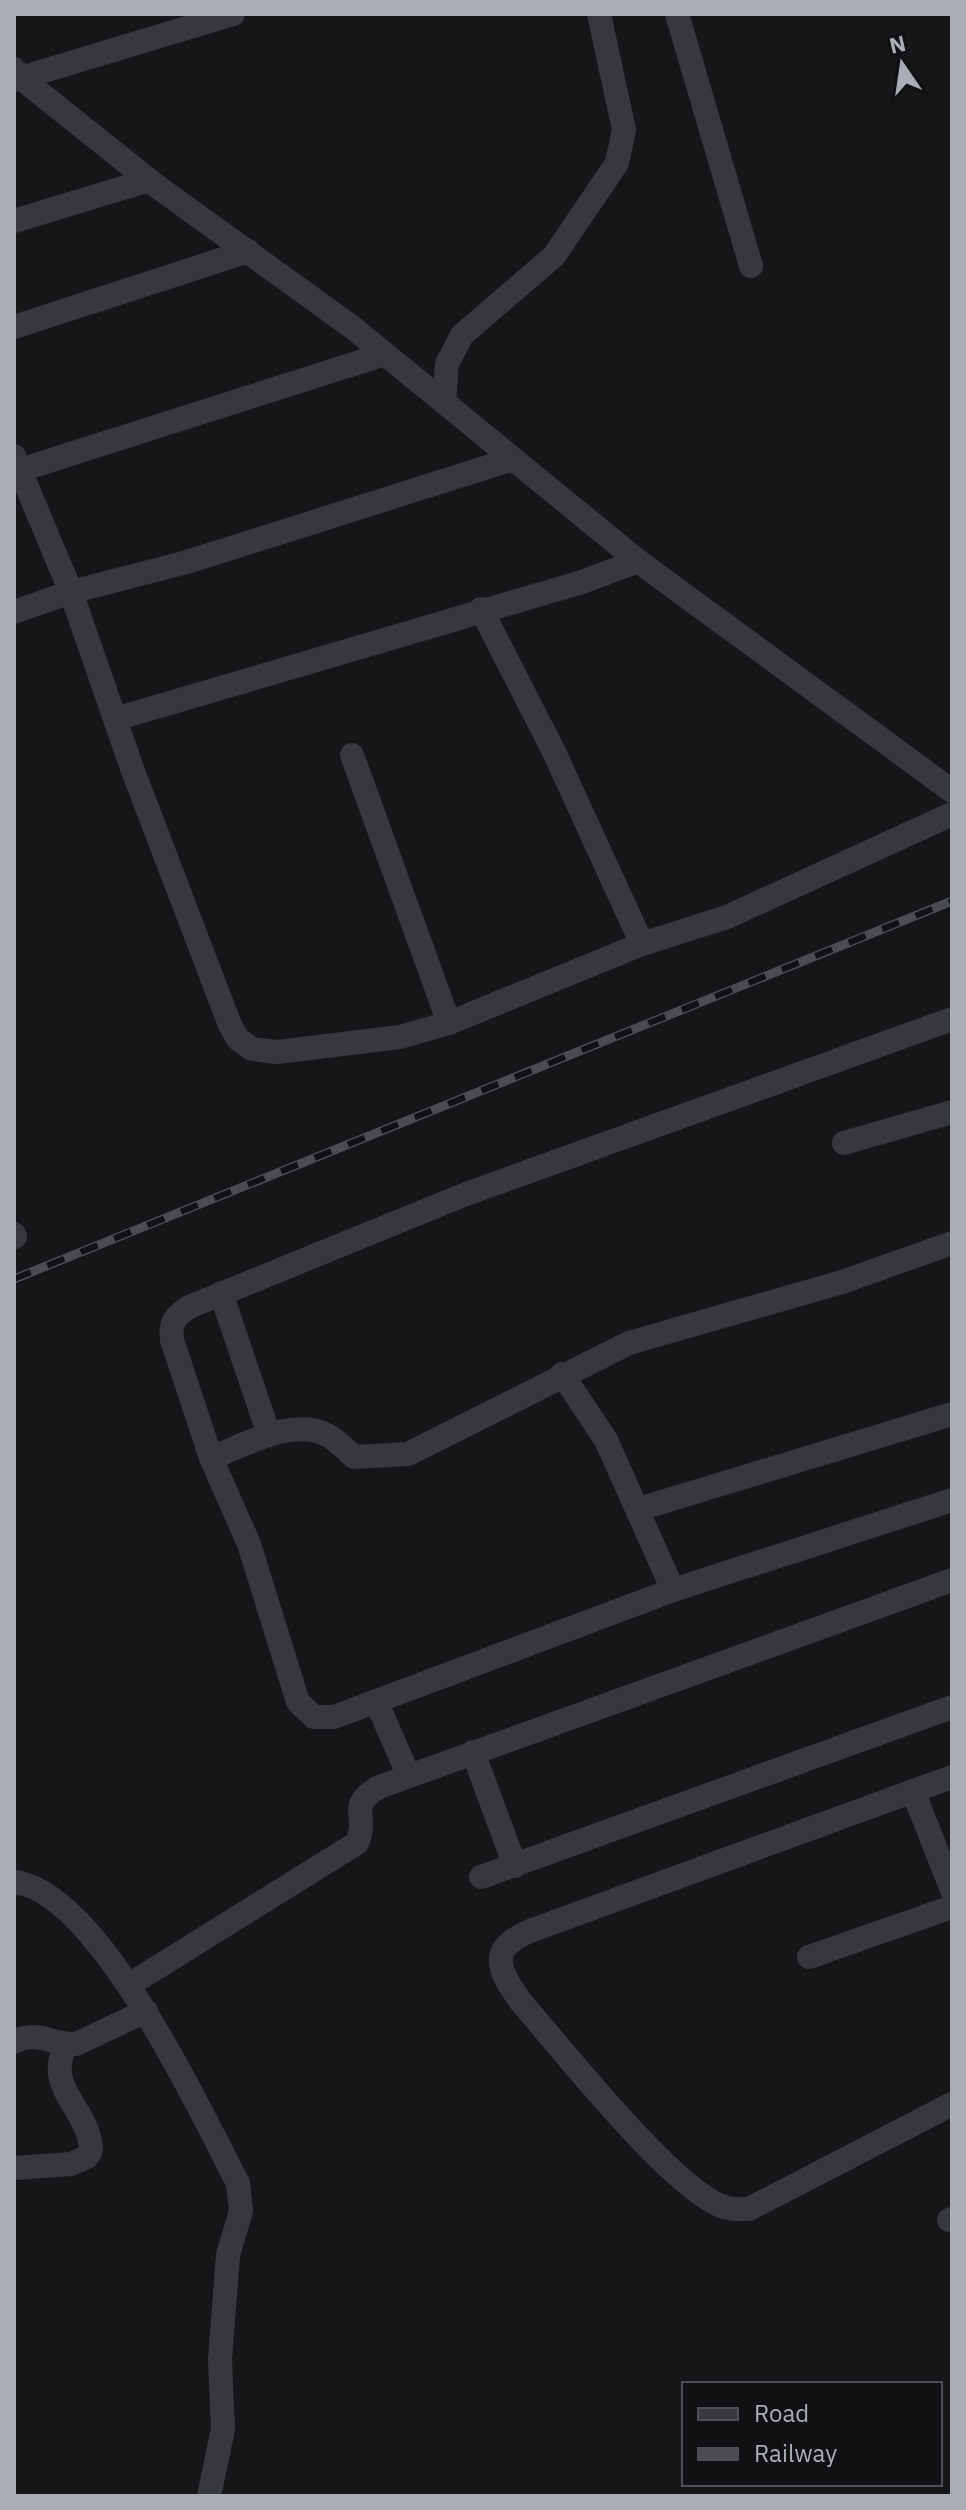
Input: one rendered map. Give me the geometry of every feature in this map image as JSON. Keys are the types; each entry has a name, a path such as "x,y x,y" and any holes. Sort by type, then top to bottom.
{"street":[{"path":"16,76 233,14"},
{"path":"444,402 447,364 462,335 554,256 617,163 624,130 599,14"},
{"path":"677,14 751,266"},
{"path":"16,76 149,180 385,354 638,561 952,791"},
{"path":"14,221 149,180"},
{"path":"14,327 248,251"},
{"path":"385,354 223,408 16,466 71,592 115,719 238,1039 252,1049 277,1052 400,1037 449,1023 642,944 727,917 952,814"},
{"path":"14,612 71,592 187,562 513,459"},
{"path":"115,719 481,609 582,582 638,561"},
{"path":"481,609 554,752 642,944"},
{"path":"352,755 449,1023"},
{"path":"952,1019 466,1194 189,1307 171,1326 172,1340 211,1458 249,1544 298,1702 314,1717 334,1717 673,1590 952,1500"},
{"path":"844,1143 952,1112"},
{"path":"211,1458 269,1435 315,1431 329,1436 354,1457 408,1454 629,1343 842,1282 952,1243"},
{"path":"221,1293 269,1435"},
{"path":"562,1374 606,1440 673,1590"},
{"path":"639,1509 952,1414"},
{"path":"129,1985 346,1852 357,1843 362,1832 359,1806 362,1798 408,1774 952,1580"},
{"path":"376,1701 408,1774"},
{"path":"481,1877 952,1707"},
{"path":"473,1752 515,1866"},
{"path":"952,1777 530,1931 510,1940 502,1949 500,1964 506,1981 521,2002 628,2124 692,2188 725,2208 749,2209 952,2104"},
{"path":"913,1791 952,1890"},
{"path":"14,1882 44,1890 71,1915 129,1985 146,2011 242,2198 228,2255 220,2360 223,2429 209,2496"},
{"path":"809,1957 952,1907"},
{"path":"14,2042 36,2036 66,2045 76,2044 146,2011"},
{"path":"14,2168 71,2164 87,2157 91,2150 82,2119 59,2077 58,2060 66,2045"}],"railway":[{"path":"14,1279 952,901"}]}
